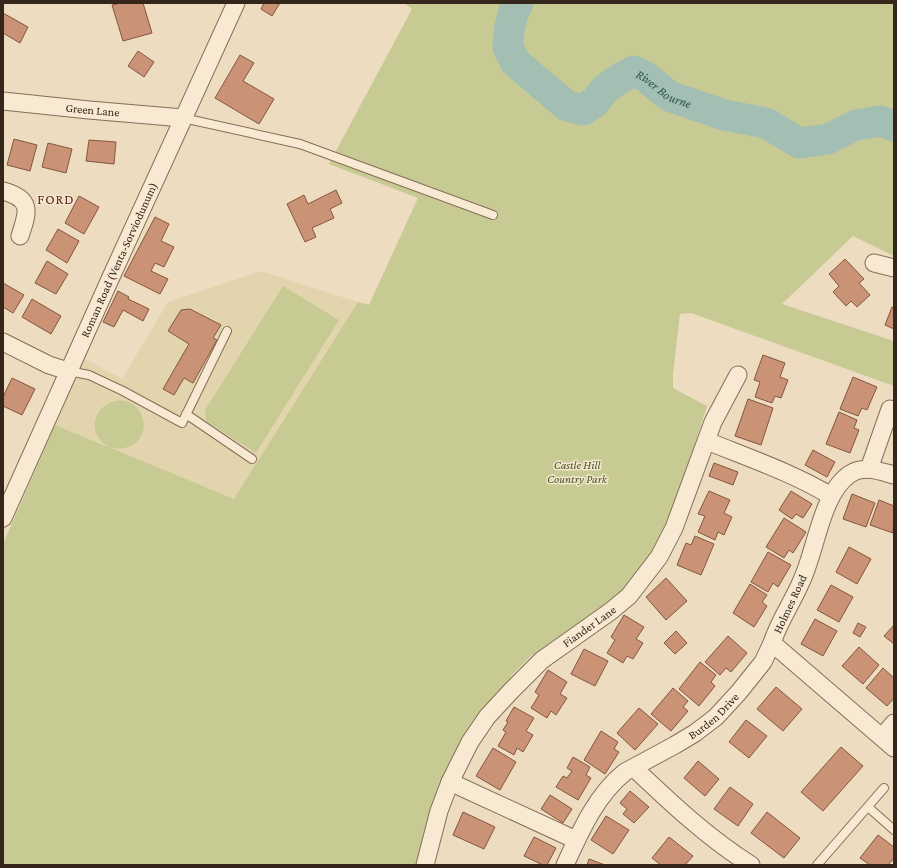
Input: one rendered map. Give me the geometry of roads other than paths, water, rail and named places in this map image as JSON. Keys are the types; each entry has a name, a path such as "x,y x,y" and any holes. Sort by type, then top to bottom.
{"street":[{"name":"Roman Road (Venta-Sorviodunum)","path":"3,518 68,371 236,3"},
{"name":"Green Lane","path":"3,101 183,118"},
{"path":"3,191 13,194 21,199 27,209 26,218 20,236"},
{"path":"874,263 894,268"},
{"path":"3,342 49,365 68,371"},
{"name":"Fiander Lane","path":"426,865 439,811 450,782 467,749 483,723 497,705 542,660 611,611 629,596 652,568 674,528 714,422 738,375"},
{"path":"869,470 890,409"},
{"path":"707,441 795,476 831,496"},
{"name":"Holmes Road","path":"894,475 877,470 858,470 842,480 831,496 826,507 804,575 778,627 772,643 888,742 894,723"},
{"name":"Burden Drive","path":"565,865 589,816 610,786 625,772 695,733 716,717 739,692 763,662 772,643"},
{"path":"634,768 698,826 719,843 751,865"},
{"path":"450,782 576,840"}],"lane":[{"path":"183,118 300,144 493,215"},
{"path":"68,371 89,375 182,423 227,331"},
{"path":"186,414 252,459"},
{"path":"817,865 884,788"},
{"path":"868,807 894,830"}],"waterway":[{"name":"River Bourne","path":"518,3 514,10 509,31 508,47 515,62 567,106 583,110 595,102 605,89 634,71 646,77 669,96 724,115 766,123 799,143 828,139 856,125 880,121 894,126"}],"district":[{"name":"FORD","path":"56,199"}],"park label":[{"name":"Castle Hill Country Park","path":"577,472"}]}
